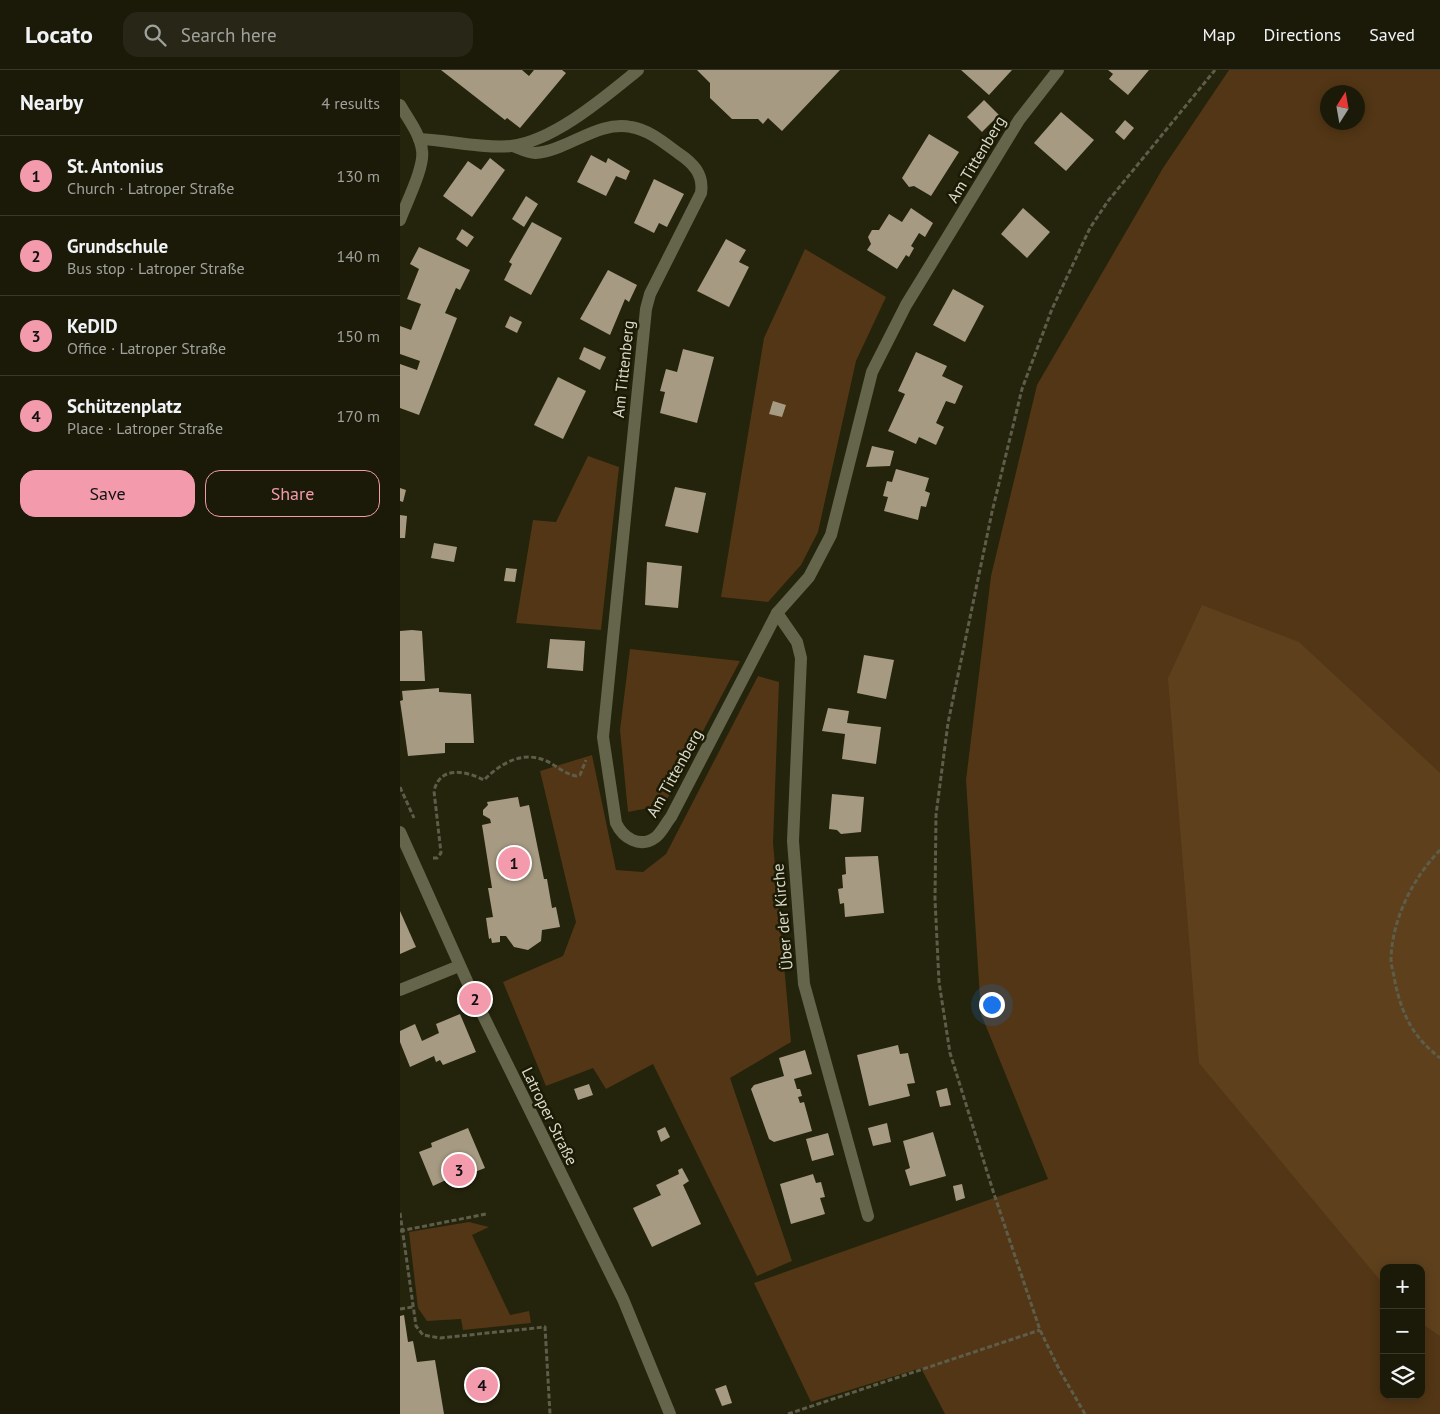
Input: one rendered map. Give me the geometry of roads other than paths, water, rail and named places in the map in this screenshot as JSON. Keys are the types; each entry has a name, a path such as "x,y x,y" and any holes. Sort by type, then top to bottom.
{"street":[{"path":"419,139 513,146 571,121 638,70"},
{"name":"Am Tittenberg","path":"513,146 534,153 610,127 631,127 648,132 682,156 699,172 703,183 701,193 650,294 646,308 603,737 611,796 621,832 637,842 655,837 671,817 777,613 809,577 831,535 872,372 906,305 1019,120 1058,70"},
{"path":"400,105 419,139 423,152 421,164 400,220"},
{"name":"Über der Kirche","path":"777,613 797,642 801,658 792,841 804,984 868,1216"},
{"name":"Latroper Straße","path":"400,832 459,966 623,1299 670,1414"},
{"path":"400,990 459,966"}],"place":[{"name":"St. Antonius","path":"514,863"},
{"name":"Grundschule","path":"475,999"},
{"name":"KeDID","path":"459,1170"},
{"name":"Schützenplatz","path":"482,1385"}]}
